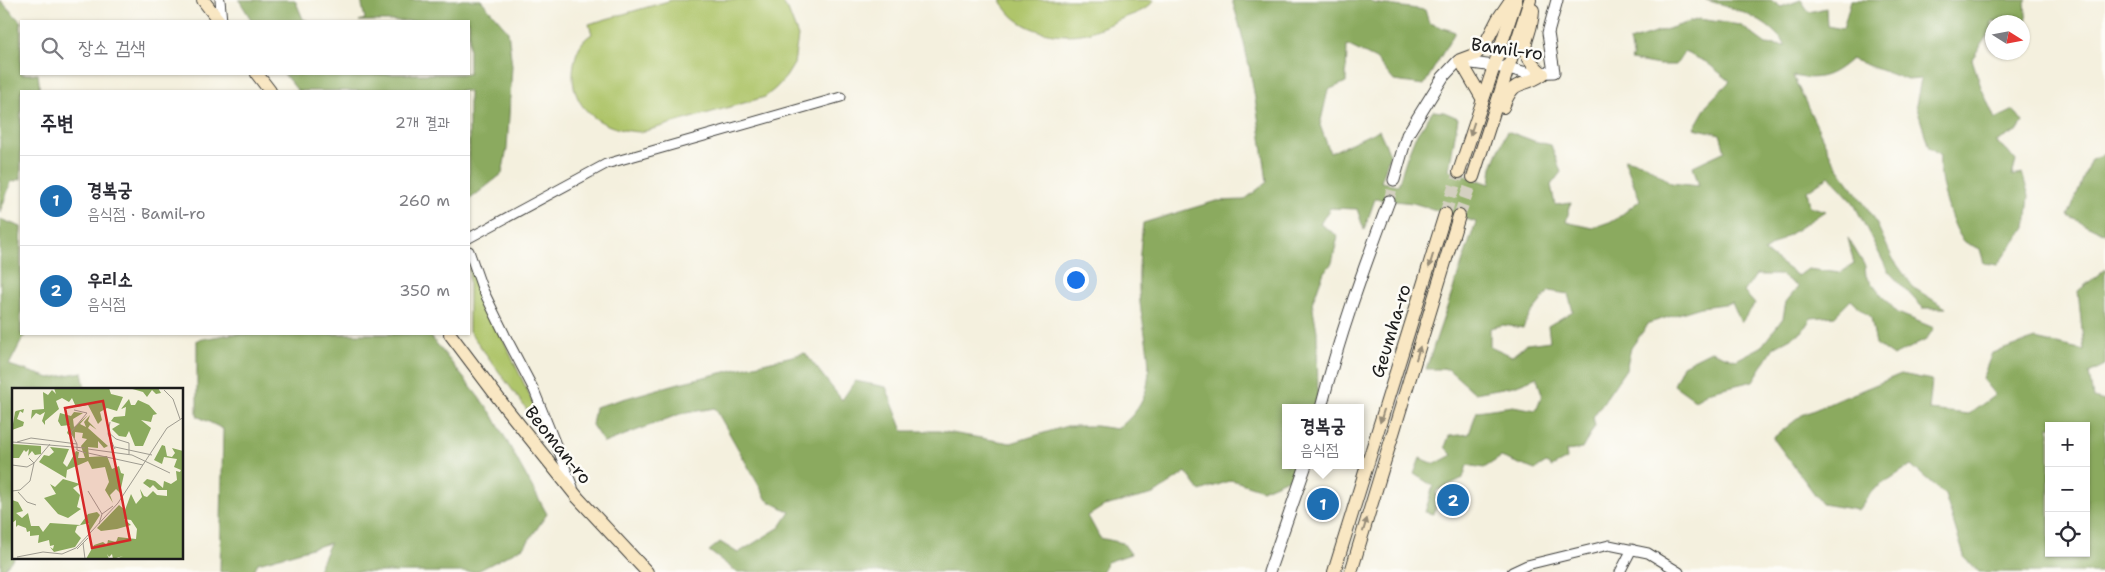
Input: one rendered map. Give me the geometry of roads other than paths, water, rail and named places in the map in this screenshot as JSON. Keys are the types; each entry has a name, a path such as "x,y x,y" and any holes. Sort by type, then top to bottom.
{"main road":[{"path":"203,0 219,20"},
{"path":"1482,98 1460,60 1476,54 1483,48 1498,19 1511,0"},
{"path":"1459,172 1516,0"},
{"path":"1474,177 1531,0"},
{"path":"1485,139 1512,89 1520,84 1533,81 1543,74 1529,62 1524,50 1533,17 1531,0"},
{"path":"258,75 269,90"},
{"name":"Geumha-ro","path":"1334,572 1445,214"},
{"name":"Geumha-ro","path":"1351,572 1459,216"},
{"name":"Beoman-ro","path":"451,335 505,407 578,498 647,572"}],"street":[{"path":"220,0 220,20"},
{"name":"Bamil-ro","path":"1394,180 1407,135 1443,77 1455,62 1460,60 1527,73 1543,74 1554,72 1548,33 1557,0"},
{"path":"470,237 606,164 841,98"},
{"path":"1322,404 1334,357 1352,300 1389,201"},
{"path":"470,254 482,288 504,335 534,390 578,498"},
{"path":"1269,572 1305,469"},
{"path":"1512,572 1527,565 1609,545 1648,553 1679,572"},
{"path":"1620,572 1632,549"}],"tunnel":[{"path":"1445,214 1459,172"},
{"path":"1459,216 1473,177"},
{"path":"1389,201 1394,180"}],"place":[{"name":"우리소","path":"1453,500"},
{"name":"경복궁","path":"1323,504"}]}
